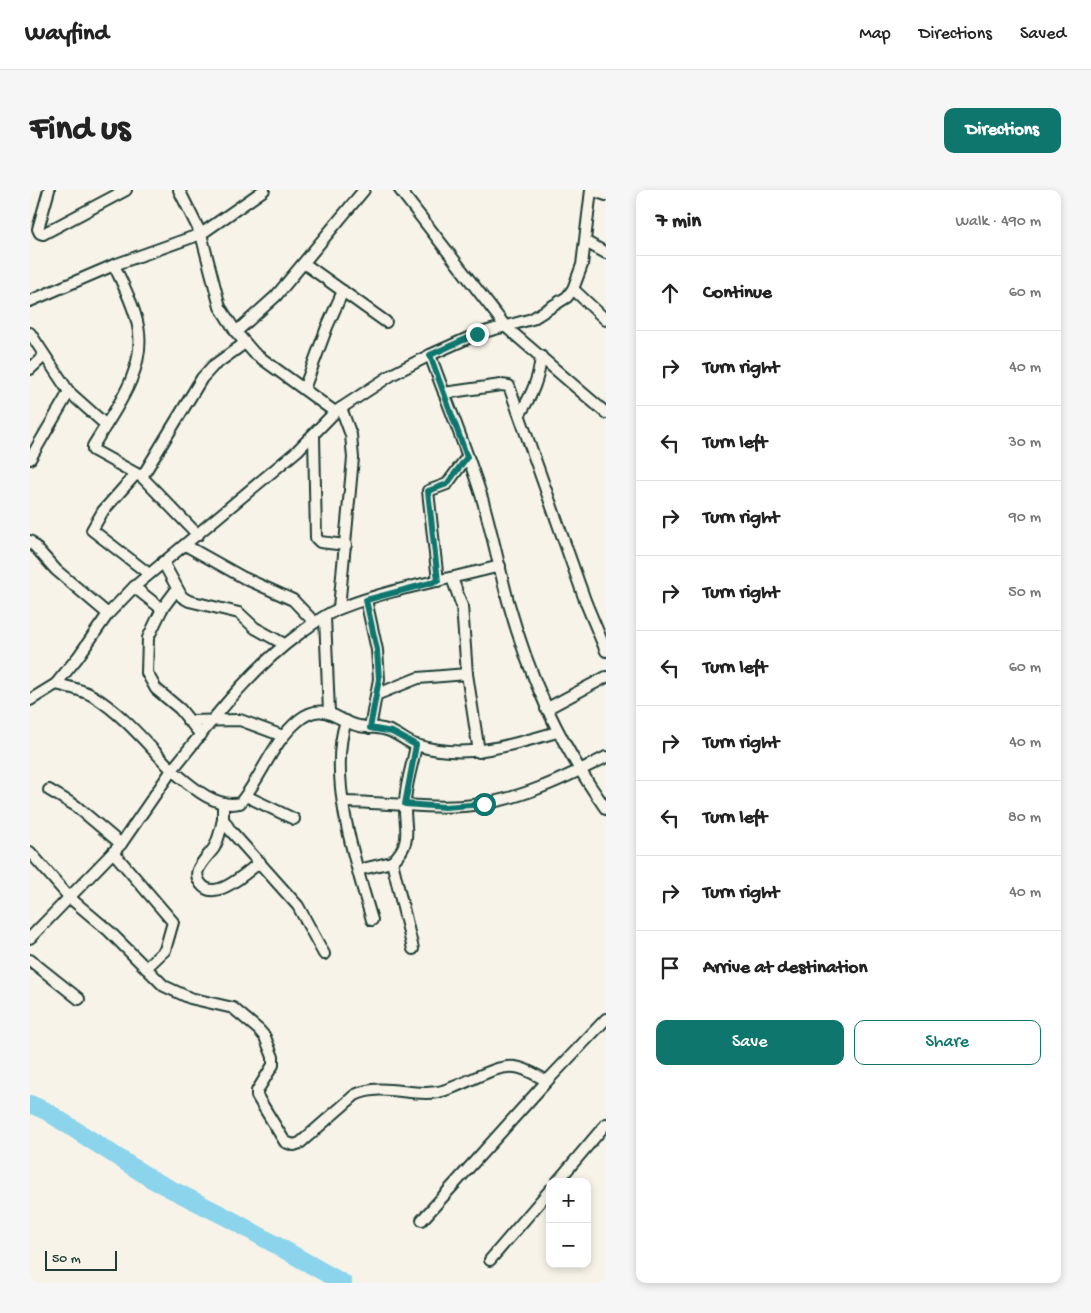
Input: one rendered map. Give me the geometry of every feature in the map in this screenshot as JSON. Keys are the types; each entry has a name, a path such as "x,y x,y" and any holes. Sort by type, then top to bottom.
{"street":[{"path":"48,190 38,229 43,234 126,190"},
{"path":"179,190 201,234 220,307 236,332 254,352 304,389 338,410 351,435 353,458 340,608"},
{"path":"30,301 114,266 201,234 264,190"},
{"path":"236,332 276,296 305,264 364,190"},
{"path":"400,190 506,327 606,413"},
{"path":"30,700 56,684 78,657 108,614 134,587 198,535 314,435 338,410 393,374 461,340 532,319 555,306 573,289 582,265 591,190 606,195"},
{"path":"586,242 606,253"},
{"path":"305,264 386,322"},
{"path":"114,266 134,311 140,340 128,390 93,446 93,450 138,476 198,535"},
{"path":"573,289 606,320"},
{"path":"304,389 326,326 344,291"},
{"path":"31,339 69,392 106,425"},
{"path":"150,574 92,530 103,511 138,476 202,378 213,366 245,343"},
{"path":"430,355 481,498 525,655 557,732 579,771 606,809"},
{"path":"30,369 44,356"},
{"path":"520,414 539,378 541,356"},
{"path":"444,393 506,384 509,386 568,556 606,651"},
{"path":"30,459 69,392"},
{"path":"314,435 316,538 320,542 346,545"},
{"path":"438,581 428,491 447,484 467,457"},
{"path":"30,541 56,570 108,614"},
{"path":"185,545 244,578 293,600 314,622"},
{"path":"163,562 182,597 195,604 239,613 255,628 284,644"},
{"path":"30,938 121,844 172,770 241,684 284,644 314,622 340,608 500,566"},
{"path":"452,578 462,606 467,674 479,752"},
{"path":"134,587 162,609"},
{"path":"178,589 162,609 148,638 147,673 156,689 180,710 201,735"},
{"path":"366,600 378,662 378,694 370,728"},
{"path":"324,617 328,712"},
{"path":"378,694 418,678 467,674"},
{"path":"546,709 606,677"},
{"path":"56,684 92,695 110,708 172,770 196,789 223,805 240,803 283,736 300,719 312,713 328,712 346,721 392,732 416,745 456,753 479,752 557,732"},
{"path":"188,721 240,720 283,736"},
{"path":"346,721 340,756 344,802 358,870 372,920"},
{"path":"358,870 392,862 399,855 407,839 405,804 416,745"},
{"path":"344,802 445,807 496,802 579,771 606,758"},
{"path":"49,790 76,806 121,844"},
{"path":"246,796 294,819"},
{"path":"223,805 223,819 217,842 198,869 198,881 203,887 211,891 218,890 237,880 260,862"},
{"path":"223,819 235,836 298,906 324,954"},
{"path":"30,852 70,898 109,931 164,986 176,993 233,1008 259,1030 265,1037 273,1057 273,1065 257,1092 257,1096 285,1142 289,1145 300,1143 355,1095 364,1090 390,1089 423,1093 438,1092 506,1068 525,1070 547,1081"},
{"path":"113,852 173,922 165,950 146,968"},
{"path":"392,862 413,949"},
{"path":"30,960 79,999"},
{"path":"422,1220 547,1081 606,1019"},
{"path":"560,1178 606,1124"},
{"path":"490,1260 546,1195"}],"waterway":[{"path":"30,1104 46,1111 153,1180 230,1219 343,1283"}],"route":[{"path":"477,334 430,355 467,457 452,480 442,487 428,491 438,581 366,600 371,632 377,650 379,679 378,694 370,728 392,732 416,745 405,804 445,807 484,804"}]}
